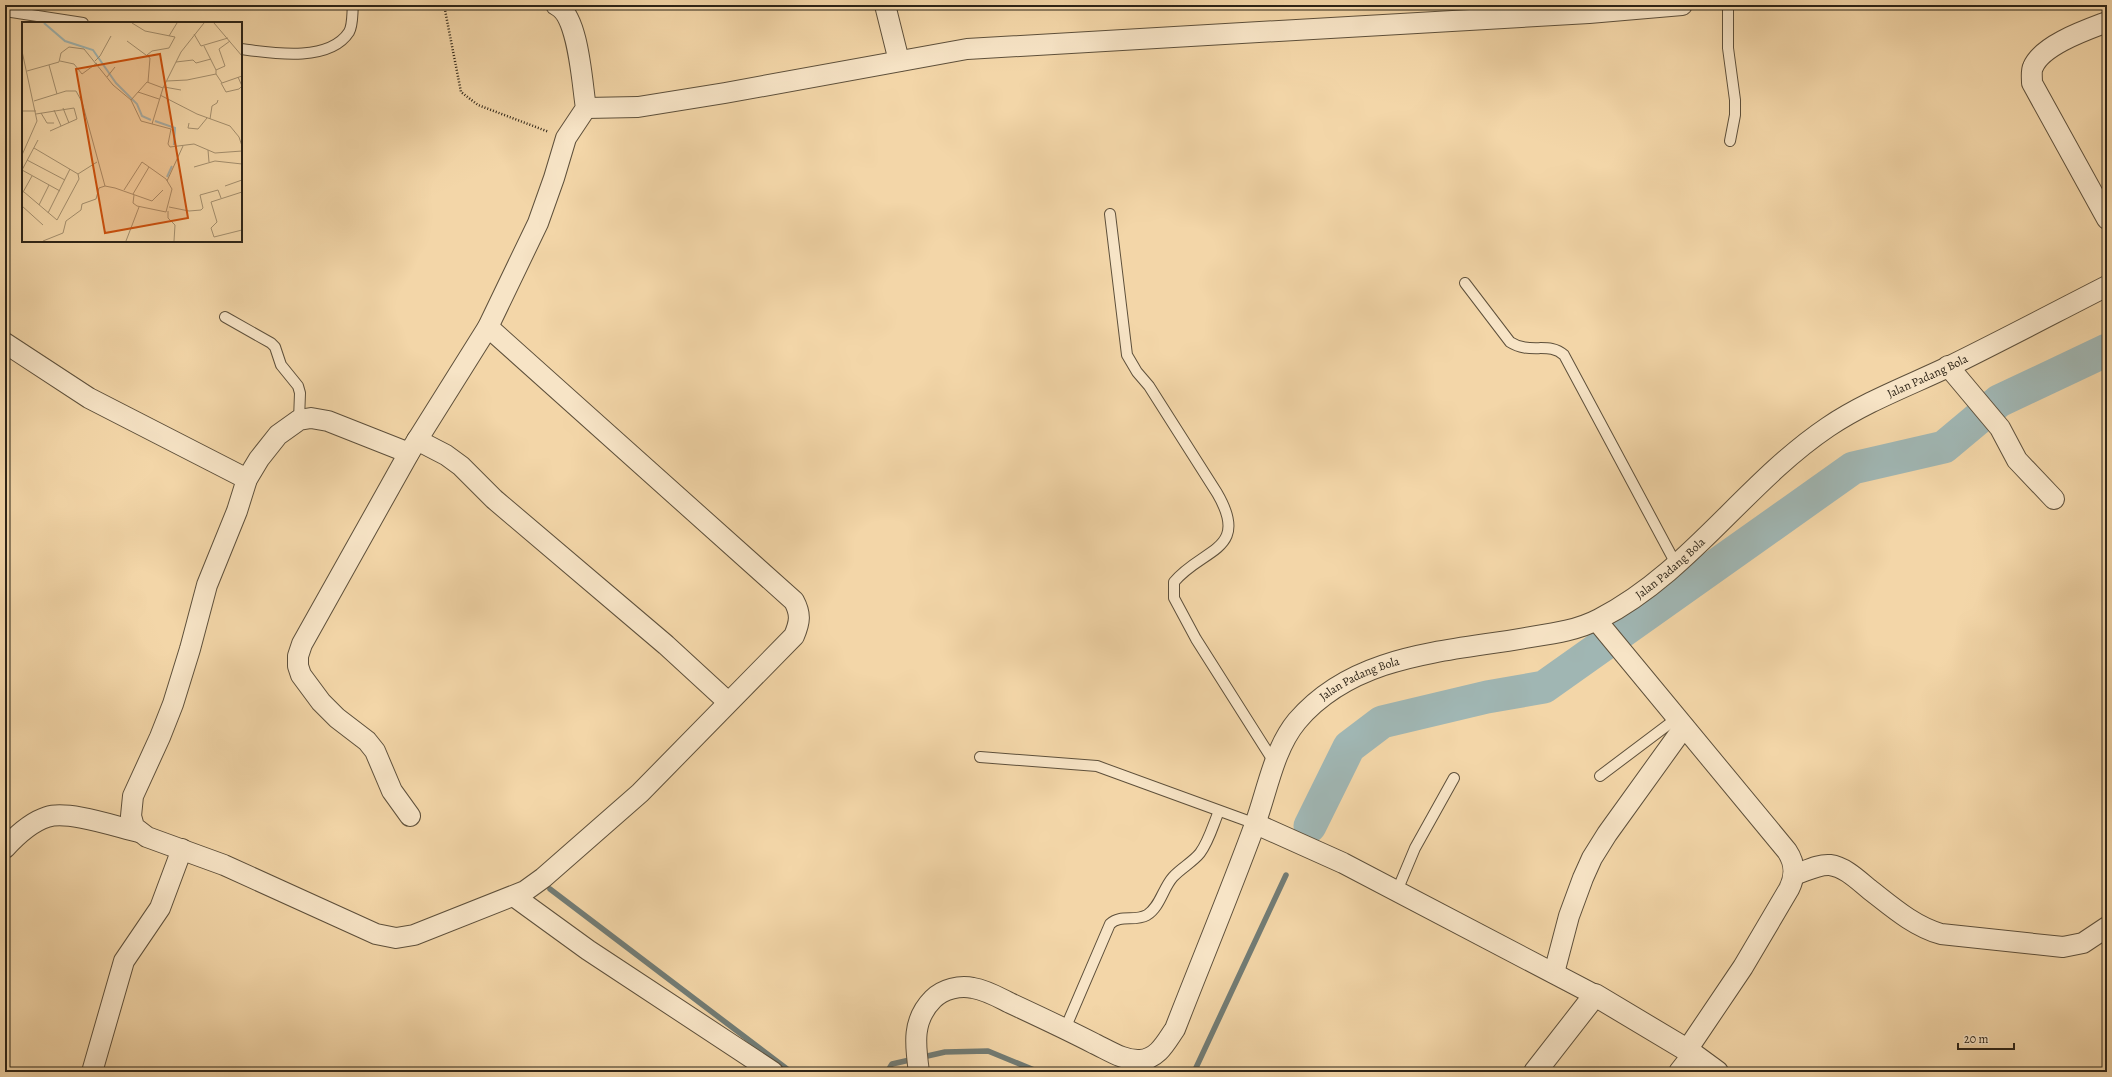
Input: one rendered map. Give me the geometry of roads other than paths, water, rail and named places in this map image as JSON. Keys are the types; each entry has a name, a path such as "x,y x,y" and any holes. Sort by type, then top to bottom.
{"street":[{"path":"410,816 392,791 375,751 367,742 337,718 322,702 301,675 298,666 298,656 302,644 413,447 488,327 538,223 566,138 586,108 574,31 568,17 556,5"},
{"path":"885,5 899,61"},
{"path":"586,108 638,107 744,90 967,49 1478,20 1682,5"},
{"path":"2107,22 2050,48 2039,57 2032,68 2032,83 2107,219"},
{"name":"Jalan Padang Bola","path":"919,1068 915,1038 918,1020 926,1006 938,994 962,986 988,993 1065,1028 1119,1056 1140,1060 1158,1053 1175,1029 1256,824 1284,740 1296,723 1319,699 1357,676 1396,660 1423,654 1466,649 1567,631 1597,620 1636,598 1676,564 1793,454 1828,428 1860,408 1948,366 2107,286"},
{"path":"5,848 28,827 48,816 60,815 87,819 139,832 224,865 259,882 386,937 402,938 414,935 476,910 515,897 533,886 640,793 794,636 800,623 800,611 794,601 488,327"},
{"path":"5,342 89,398 247,479"},
{"path":"1948,366 2000,428 2013,454 2054,499"},
{"path":"139,832 134,827 131,816 133,796 160,737 173,704 190,649 201,601 237,511 247,479 259,458 278,435 299,420 311,418 328,421 413,447 446,455 461,466 494,499 666,645 728,702"},
{"path":"1597,620 1615,644 1787,851 1793,862 1794,875 1789,889 1690,1052 1680,1072"},
{"path":"1554,973 1569,916 1592,858 1681,723"},
{"path":"1256,824 1343,863 1595,995 1690,1052 1717,1072"},
{"path":"92,1072 124,961 160,908 182,849"},
{"path":"1794,875 1821,865 1838,867 1904,916 1929,931 1941,934 2063,947 2083,943 2107,927"},
{"path":"515,897 588,950 773,1072"},
{"path":"1534,1072 1595,995"}],"lane":[{"path":"242,49 304,54 334,45 349,32 353,5"},
{"path":"1728,5 1728,48 1735,100 1735,115 1730,141"},
{"path":"5,11 76,22"},
{"path":"1110,214 1127,355 1137,372 1149,386 1217,493 1226,508 1229,519 1227,535 1221,545 1174,582 1174,598 1196,639 1276,764"},
{"path":"1465,283 1510,342 1519,347 1534,349 1553,348 1564,355 1676,564"},
{"path":"224,317 271,343 275,347 282,365 298,386 300,393 299,420"},
{"path":"1600,776 1681,723"},
{"path":"980,757 1097,766 1256,824"},
{"path":"1397,891 1415,848 1454,778"},
{"path":"1065,1028 1110,924 1115,920 1122,918 1138,919 1148,914 1155,908 1172,878 1199,854 1219,811"}],"waterway":[{"path":"1310,826 1349,747 1382,722 1487,697 1544,687 1853,468 1944,447 1999,401 2107,350"},
{"path":"1194,1072 1286,875"},
{"path":"550,889 791,1072"},
{"path":"887,1072 892,1064 945,1052 988,1051 1039,1072"}]}
